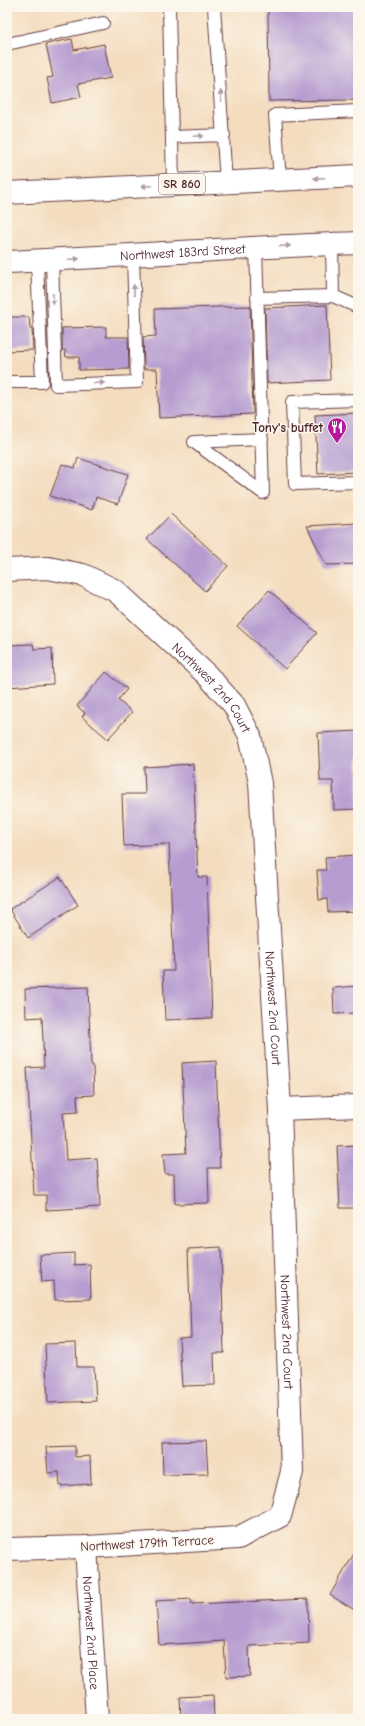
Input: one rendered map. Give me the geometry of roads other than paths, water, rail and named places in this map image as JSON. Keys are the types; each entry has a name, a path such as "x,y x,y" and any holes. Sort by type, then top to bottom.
{"street":[{"name":"SR 860","path":"7,193 358,176"},
{"name":"Northwest 183rd Street","path":"7,262 133,256 256,247 358,243"},
{"name":"Northwest 2nd Court","path":"7,570 48,568 83,575 116,591 207,675 234,705 250,736 260,783 280,1109 292,1472 280,1516"},
{"path":"280,1109 358,1106"},
{"name":"Northwest 179th Terrace","path":"7,1549 86,1547 238,1538 280,1516"},
{"name":"Northwest 2nd Place","path":"86,1547 97,1719"}],"lane":[{"path":"169,7 173,185"},
{"path":"214,7 224,135 226,182"},
{"path":"7,44 103,23"},
{"path":"280,180 275,115 358,111"},
{"path":"172,137 224,135"},
{"path":"332,244 333,296"},
{"path":"256,247 262,439 263,493 194,442 262,439"},
{"path":"45,260 56,385 137,382 133,256"},
{"path":"7,382 42,382 45,260"},
{"path":"257,298 333,296 358,307"},
{"path":"358,400 292,402 295,484 358,482"}],"place":[{"name":"Tony's buffet","path":"337,444"}]}
